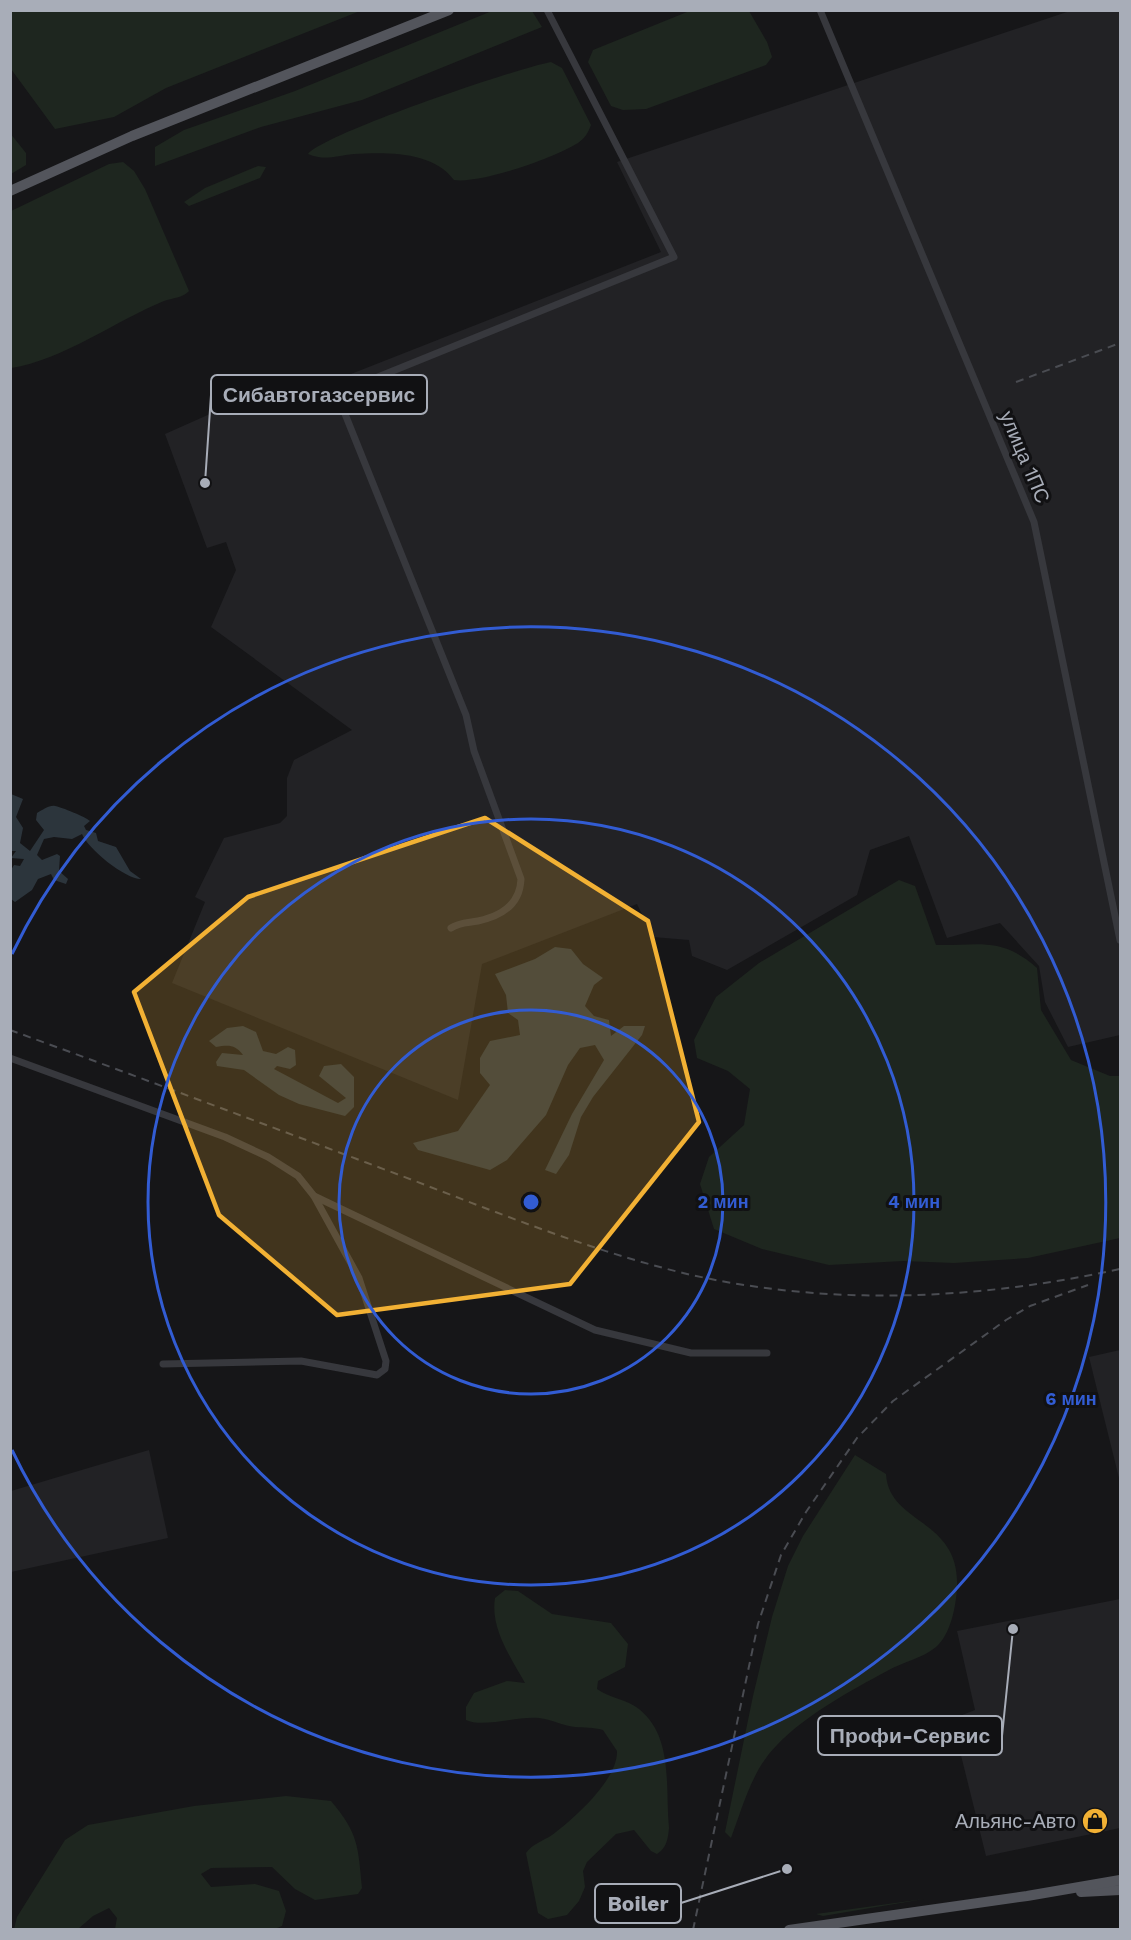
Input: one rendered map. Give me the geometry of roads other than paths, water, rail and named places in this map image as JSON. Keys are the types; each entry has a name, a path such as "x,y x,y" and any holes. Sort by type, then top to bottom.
{"main road":[{"path":"10,191 132,136 449,10"},
{"path":"789,1929 1027,1896 1120,1880"},
{"path":"1027,1896 1120,1890"}],"street":[{"path":"451,928 459,923 481,921 511,906 518,899 521,879 474,751 466,716 343,409 343,401 347,394 368,381 674,257 547,10"},
{"name":"улица 1ПС","path":"820,10 1034,522 1120,940"},
{"path":"10,1058 249,1147 298,1176 314,1196 359,1278 386,1361 383,1372 377,1375 301,1361 163,1364"},
{"path":"314,1196 595,1330 691,1353 767,1353"}],"railway":[{"path":"1016,382 1120,343"},
{"path":"10,1030 533,1226 607,1252 683,1273 737,1284 792,1291 847,1295 902,1295 957,1293 1012,1287 1120,1269"},
{"path":"693,1930 758,1624 781,1555 806,1512 857,1438 893,1401 1006,1320 1030,1306 1088,1285"}],"place":[{"name":"Сибавтогазсервис","path":"205,483"},
{"name":"Профи-Сервис","path":"1013,1629"},
{"name":"Альянс-Авто","path":"1095,1821"},
{"name":"Boiler","path":"787,1869"}]}
